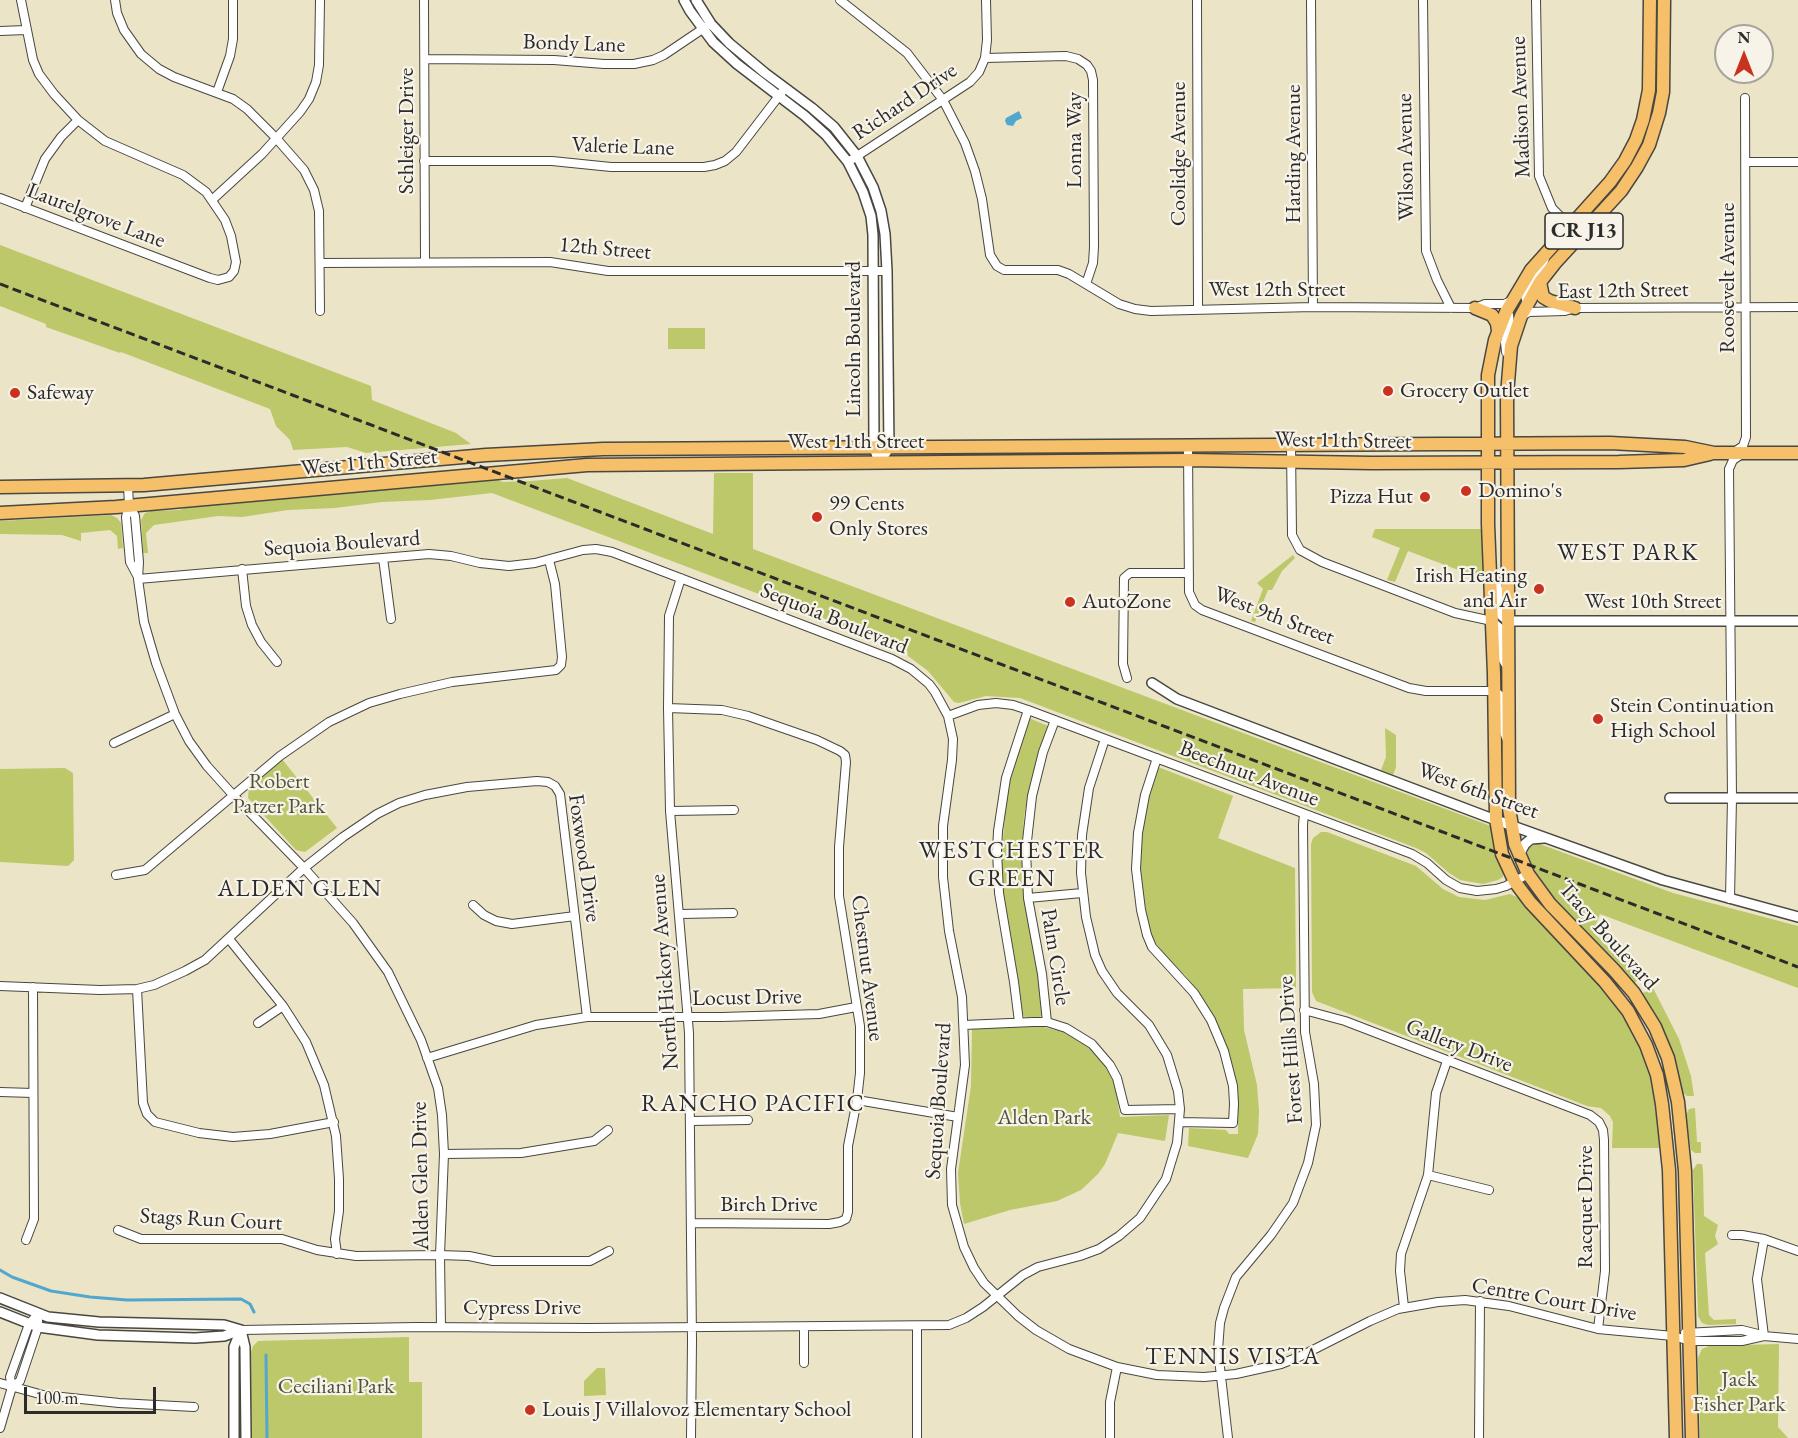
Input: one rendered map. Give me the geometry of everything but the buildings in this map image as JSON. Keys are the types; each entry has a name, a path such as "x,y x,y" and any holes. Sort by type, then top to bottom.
{"main road":[{"name":"CR J13","path":"1488,444 1488,375 1502,308 1514,299 1531,270 1618,172 1640,129 1650,81 1650,0"},
{"name":"CR J13","path":"1507,463 1508,366 1514,335 1521,316 1531,308 1540,282 1627,182 1642,159 1659,113 1664,82 1664,0"},
{"path":"1540,282 1542,294 1547,300 1575,308"},
{"path":"1475,308 1492,315 1497,323 1498,331"},
{"name":"West 11th Street","path":"0,487 128,486 562,451 1620,443 1685,447 1714,453 1798,453"},
{"name":"Tracy Boulevard","path":"1488,444 1496,819 1502,854 1515,882 1530,902 1616,994 1638,1027 1652,1058 1662,1104 1668,1157 1676,1438"},
{"name":"West 11th Street","path":"0,513 129,505 553,467 619,464 1188,460 1330,463 1636,462 1684,460 1714,453"},
{"name":"Tracy Boulevard","path":"1507,463 1511,824 1519,855 1528,874 1549,902 1634,993 1655,1027 1668,1058 1678,1102 1684,1159 1692,1438"}],"street":[{"path":"21,0 33,60 39,74 78,120 105,141 183,175 197,184 212,200 262,154 309,99 316,82 320,56 320,0"},
{"path":"217,92 230,57 233,39 233,0"},
{"name":"Schleiger Drive","path":"424,0 425,261"},
{"name":"Lincoln Boulevard","path":"684,0 702,30 737,64 826,135 848,162 863,192 871,216 874,271 874,447 879,463"},
{"name":"Lincoln Boulevard","path":"696,0 711,24 729,44 813,108 834,127 857,156 873,187 881,211 885,234 889,448"},
{"path":"840,0 907,52 943,100 965,143 975,171 982,199 990,255 997,266 1004,270 1058,270 1086,284"},
{"name":"Richard Drive","path":"848,162 970,82 979,72 985,58 987,40 986,0"},
{"name":"Coolidge Avenue","path":"1197,0 1198,308"},
{"name":"Harding Avenue","path":"1311,0 1313,307"},
{"name":"Wilson Avenue","path":"1422,0 1426,251 1451,308"},
{"name":"Madison Avenue","path":"1536,0 1539,176 1549,204 1580,236"},
{"path":"115,3 124,30 141,54 159,69 174,77 233,99 247,109 303,170 314,190 319,211 320,311"},
{"name":"Bondy Lane","path":"425,59 554,60 634,64 664,55 711,24"},
{"path":"0,31 26,30"},
{"name":"Lonna Way","path":"985,58 1066,57 1078,59 1091,71 1093,80 1094,247 1093,263 1086,284"},
{"name":"Valerie Lane","path":"424,161 552,161 611,167 715,165 725,161 736,152 786,88"},
{"name":"Roosevelt Avenue","path":"1730,899 1732,798 1729,469 1746,437 1745,98"},
{"path":"26,208 45,159 61,137 78,120"},
{"path":"1746,162 1798,162"},
{"name":"Laurelgrove Lane","path":"0,198 218,280 229,277 234,271 236,262 225,220 212,200"},
{"path":"1531,308 1526,294 1542,267 1547,251"},
{"name":"12th Street","path":"320,263 550,262 608,271 887,271"},
{"name":"West 12th Street","path":"1086,284 1119,304 1151,311 1198,308 1475,308"},
{"path":"1475,308 1485,304 1502,308 1510,323 1505,345 1508,366"},
{"name":"East 12th Street","path":"1531,308 1565,311 1575,308 1798,307"},
{"name":"West 9th Street","path":"1188,446 1189,573 1191,599 1195,606 1409,688 1426,691 1495,690"},
{"path":"1291,446 1292,535 1300,550 1322,562 1455,613 1492,621 1500,628 1502,658 1508,668"},
{"path":"879,463 889,448"},
{"name":"Alden Glen Drive","path":"128,486 129,505 126,517 130,562 138,579 144,622 156,663 189,741 207,766 234,796 304,868 353,923 388,972 421,1040 438,1088 444,1154 440,1255 441,1328"},
{"name":"Sequoia Boulevard","path":"138,579 440,555 508,566 549,560 596,549 612,552 892,659 911,669 929,684 948,716 953,748 944,826 943,877 946,914 962,998 965,1065 951,1169 952,1205 958,1228 974,1268 996,1295"},
{"path":"383,558 391,619"},
{"path":"116,875 145,870 279,756 329,722 369,703 452,682 556,670 561,665 562,657 555,584 549,560"},
{"path":"242,569 246,606 252,625 261,642 278,662"},
{"path":"1489,572 1497,585 1501,615 1508,621"},
{"path":"1127,678 1123,664 1124,578 1130,573 1189,573"},
{"name":"North Hickory Avenue","path":"681,578 669,616 668,708 670,811 688,1017 692,1328 690,1438"},
{"name":"West 10th Street","path":"1508,621 1798,621"},
{"name":"West 6th Street","path":"1152,683 1177,699 1663,880 1798,917"},
{"path":"1495,690 1501,696 1502,727 1509,743"},
{"name":"Beechnut Avenue","path":"948,716 978,705 996,703 1028,710 1412,854 1460,888 1486,891 1515,882 1528,874"},
{"name":"Chestnut Avenue","path":"668,708 722,710 748,716 817,740 845,755 839,847 839,896 860,1026 860,1073 848,1146 848,1212 846,1219"},
{"path":"1019,1022 999,893 997,851 1006,778 1028,710"},
{"path":"114,743 176,714"},
{"name":"Palm Circle","path":"1055,720 1043,752 1032,796 1026,850 1028,898 1042,974 1047,1022 1081,1036 1102,1054 1117,1078 1125,1110 1180,1109"},
{"name":"Palm Circle","path":"996,1295 1038,1267 1099,1249 1119,1236 1140,1218 1166,1179 1177,1143 1180,1109 1178,1091 1167,1055 1149,1025 1117,993 1102,971 1095,955 1082,892 1081,855 1084,811 1092,777 1105,739"},
{"path":"1157,758 1141,809 1136,850 1138,888 1145,927 1152,947 1194,993 1211,1020 1224,1051 1233,1086 1233,1123 1179,1122"},
{"name":"Foxwood Drive","path":"0,986 100,990 138,989 154,985 205,960 304,868 377,814 399,803 425,795 467,787 537,781 548,782 555,786 560,794 587,1017"},
{"path":"1670,798 1798,798"},
{"path":"670,811 734,810"},
{"name":"Forest Hills Drive","path":"1228,1438 1218,1336 1224,1308 1230,1290 1244,1266 1271,1235 1293,1203 1305,1175 1316,1125 1316,1095 1305,1032 1304,1010 1304,814"},
{"path":"1519,855 1531,839 1549,838"},
{"path":"1028,898 1082,892"},
{"path":"473,905 484,915 496,921 512,924 575,916"},
{"path":"680,914 734,913"},
{"path":"229,939 283,1006 306,1042 324,1085 334,1122 339,1179 339,1211 335,1239 337,1254"},
{"path":"26,1240 34,1219 33,987"},
{"path":"138,989 143,1103 147,1114 155,1122 199,1133 233,1137 270,1134 334,1122"},
{"path":"258,1023 283,1006"},
{"name":"Locust Drive","path":"427,1058 536,1025 587,1017 819,1014 856,1007"},
{"name":"Gallery Drive","path":"1304,1010 1345,1021 1590,1115 1599,1122"},
{"path":"964,1025 1047,1022"},
{"path":"1404,1307 1400,1271 1401,1254 1428,1175 1436,1093 1447,1061"},
{"path":"0,1092 33,1093"},
{"path":"857,1100 958,1116"},
{"path":"691,1121 748,1120"},
{"name":"Racquet Drive","path":"1598,1329 1605,1271 1604,1140 1599,1122"},
{"path":"444,1154 520,1153 594,1142 608,1130"},
{"path":"1428,1175 1489,1190"},
{"name":"Birch Drive","path":"691,1223 829,1224 846,1219"},
{"name":"Stags Run Court","path":"118,1230 141,1239 282,1239 337,1254 356,1256 440,1255 469,1256 493,1261 591,1261 609,1251"},
{"path":"1732,1235 1742,1234 1764,1239 1798,1251"},
{"path":"1764,1239 1757,1279 1764,1336"},
{"name":"Centre Court Drive","path":"996,1295 1018,1316 1069,1349 1117,1367 1165,1376 1221,1375 1281,1364 1404,1307 1438,1302 1480,1301 1509,1306 1598,1329 1742,1341 1764,1336 1798,1339"},
{"name":"Cypress Drive","path":"0,1298 48,1317 99,1323 224,1325 240,1330 949,1325 966,1318 996,1295"},
{"path":"1479,1438 1480,1301"},
{"name":"Cypress Drive","path":"0,1312 33,1326 98,1335 195,1338 224,1336 240,1330"},
{"path":"0,1428 12,1388 10,1377 38,1314"},
{"path":"917,1438 918,1326"},
{"path":"804,1327 804,1362"},
{"path":"234,1438 234,1347 240,1330"},
{"path":"240,1330 245,1347 246,1438"},
{"path":"1110,1438 1110,1401 1117,1367"},
{"path":"0,1383 44,1395 119,1403 194,1407"}],"green space":[{"path":"0,245 371,386 372,400 456,433 471,444 366,453 347,447 293,450 290,440 276,426 270,409 121,352 46,327 46,324 0,306"},
{"path":"668,328 705,328 705,349 668,349"},
{"path":"714,473 753,473 753,549 1490,826 1503,877 1483,884 1460,880 1426,853 1416,848 1020,698 986,696 959,703 954,702 928,671 908,656 907,650 492,493 335,508 288,510 242,517 218,516 154,525 146,533 148,553 143,553 141,520 145,513 151,511 497,480 503,482 567,478 713,534"},
{"path":"111,515 121,523 123,548 118,549 117,536 110,530 81,533 81,541 62,535 0,534 0,521"},
{"path":"1375,529 1483,529 1484,577 1477,577 1408,551 1395,582 1387,580 1400,548 1372,537"},
{"path":"1293,555 1295,558 1282,571 1272,590 1268,590 1255,622 1251,621 1263,589 1257,583"},
{"path":"1029,718 1048,726 1031,780 1024,816 1022,850 1025,905 1043,1014 1039,1018 1025,1017 1022,1014 1016,967 1004,908 1002,882 1006,802 1013,767"},
{"path":"1385,728 1396,735 1396,767 1393,775 1381,770 1386,757"},
{"name":"Robert Patzer Park","path":"282,759 337,828 305,852 296,850 248,798 249,788"},
{"path":"1158,767 1233,796 1218,838 1295,868 1296,988 1243,989 1244,1030 1257,1085 1259,1111 1258,1134 1248,1158 1188,1146 1189,1128 1226,1130 1229,1134 1238,1134 1238,1104 1234,1072 1218,1025 1199,993 1186,976 1161,952 1151,935 1141,886 1141,840 1145,810"},
{"path":"65,768 73,773 74,860 68,866 0,862 0,769"},
{"path":"1321,832 1327,832 1416,866 1443,889 1459,897 1485,900 1510,894 1519,898 1621,1009 1644,1053 1649,1070 1656,1103 1660,1148 1612,1148 1613,1122 1601,1108 1587,1106 1316,1001 1312,992 1311,844 1313,838"},
{"path":"1537,843 1673,893 1798,926 1798,988 1600,914 1593,932 1614,953 1623,953 1642,975 1634,984 1548,892 1536,876 1528,862 1527,854 1529,848"},
{"path":"1653,988 1679,1039 1691,1076 1694,1096 1687,1096 1683,1093 1669,1043 1641,994"},
{"name":"Alden Park","path":"1035,1025 1064,1032 1081,1041 1095,1053 1115,1084 1120,1117 1169,1115 1165,1141 1118,1133 1105,1164 1081,1190 1057,1201 1010,1210 964,1224 958,1173 971,1086 972,1029"},
{"path":"1695,1108 1697,1142 1701,1142 1701,1153 1691,1150 1686,1115 1689,1109"},
{"path":"1697,1164 1702,1164 1703,1171 1704,1216 1718,1225 1715,1236 1718,1244 1705,1253 1709,1315 1714,1320 1736,1319 1736,1324 1708,1325 1702,1323 1698,1316 1693,1170"},
{"name":"Ceciliani Park","path":"409,1337 409,1382 422,1382 422,1438 251,1438 251,1352 258,1341"},
{"name":"Jack Fisher Park","path":"1779,1344 1778,1427 1788,1438 1700,1438 1698,1358 1702,1349 1709,1346"},
{"path":"597,1368 605,1368 606,1395 584,1396 584,1381"}],"water":[{"path":"1019,111 1022,118 1013,126 1007,125 1006,118"}],"waterway":[{"path":"0,1270 12,1277 51,1291 127,1300 241,1299 250,1304 254,1312"},
{"path":"266,1355 267,1438"}],"railway":[{"path":"0,284 1798,967"}],"place":[{"name":"Grocery Outlet","path":"1388,391"},
{"name":"Safeway","path":"15,393"},
{"name":"Domino's","path":"1466,491"},
{"name":"Pizza Hut","path":"1425,497"},
{"name":"99 Cents Only Stores","path":"817,517"},
{"name":"Irish Heating and Air","path":"1539,589"},
{"name":"AutoZone","path":"1070,602"},
{"name":"Stein Continuation High School","path":"1598,719"},
{"name":"Louis J Villalovoz Elementary School","path":"530,1410"}],"district":[{"name":"WEST PARK","path":"1628,553"},
{"name":"WESTCHESTER GREEN","path":"1012,865"},
{"name":"ALDEN GLEN","path":"300,889"},
{"name":"RANCHO PACIFIC","path":"753,1104"},
{"name":"TENNIS VISTA","path":"1233,1357"}]}
